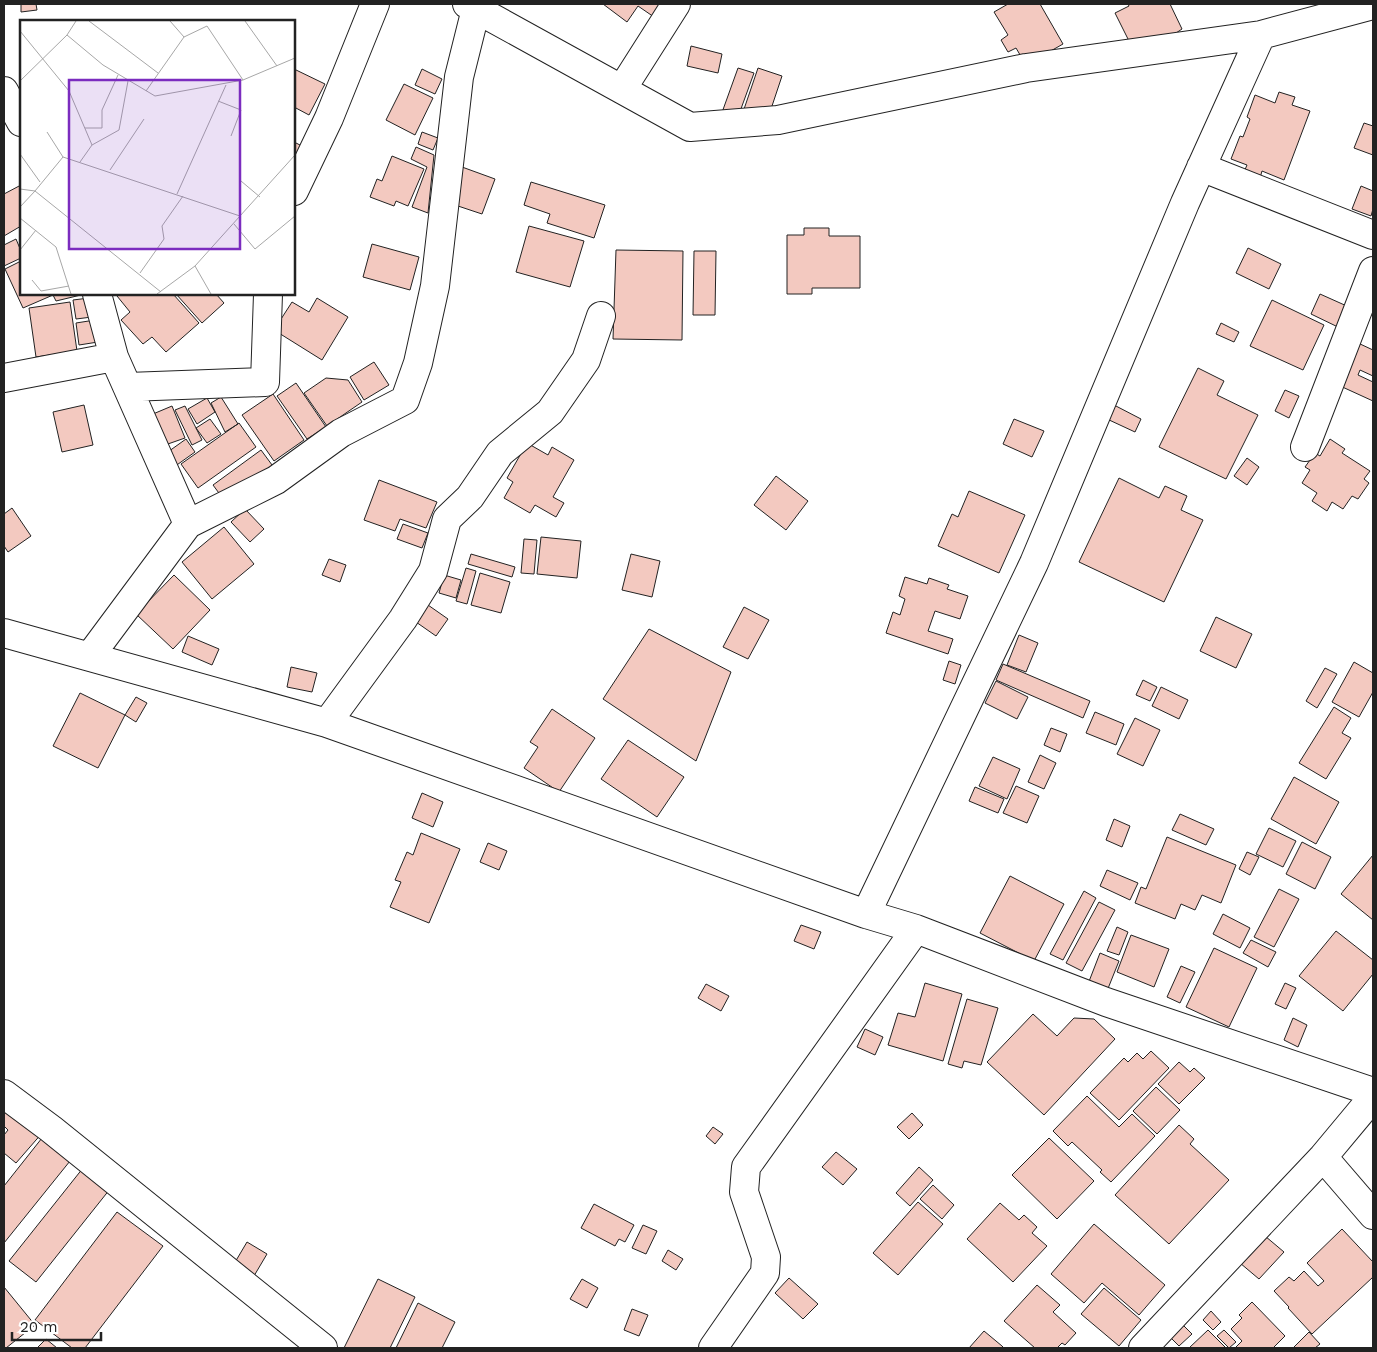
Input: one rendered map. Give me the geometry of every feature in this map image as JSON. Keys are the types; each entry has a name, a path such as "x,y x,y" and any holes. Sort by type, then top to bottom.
{"street":[{"path":"295,189 329,118 375,4"},
{"path":"622,89 676,4"},
{"path":"90,656 188,524 276,480 341,433 405,400 418,364 435,286 459,77 471,7 690,127 778,120 1026,68 1261,35 1373,5"},
{"path":"866,914 1034,563 1201,167 1261,35"},
{"path":"4,91 20,120"},
{"path":"1201,167 1373,235"},
{"path":"1304,447 1373,271"},
{"path":"97,295 114,357 188,524"},
{"path":"128,388 266,382 268,295"},
{"path":"328,722 403,619 433,571 447,518 470,497 500,453 550,412 586,360 601,316"},
{"path":"4,378 114,357"},
{"path":"4,632 328,722 866,914 916,929 1106,1002 1373,1092"},
{"path":"712,1348 765,1273 766,1257 744,1192 746,1167 916,929"},
{"path":"4,1094 51,1129 322,1348"},
{"path":"1143,1348 1323,1157 1373,1097"},
{"path":"1323,1157 1373,1215"}],"building":[{"path":"21,4 36,4 37,10 21,12"},
{"path":"603,4 661,4 654,17 638,6 627,22"},
{"path":"1008,4 1040,4 1063,44 1026,65 1016,48 1008,52 1001,40 1008,35 994,12"},
{"path":"1128,4 1170,4 1182,29 1161,43 1132,47 1115,13 1129,6"},
{"path":"691,46 722,54 718,73 687,66"},
{"path":"738,68 754,73 738,117 720,118"},
{"path":"758,68 782,76 769,115 741,118"},
{"path":"295,69 325,84 309,115 295,108"},
{"path":"422,69 442,79 435,94 415,85"},
{"path":"404,84 433,98 415,135 386,120"},
{"path":"1279,92 1295,97 1292,105 1310,111 1284,180 1262,171 1260,178 1244,172 1247,165 1231,159 1240,136 1243,137 1250,119 1247,117 1255,95 1275,103"},
{"path":"1364,123 1373,126 1373,155 1354,148"},
{"path":"422,132 438,138 433,150 418,144"},
{"path":"295,142 304,147 295,165"},
{"path":"416,147 434,155 428,213 412,207 427,167 411,159"},
{"path":"392,156 424,169 408,206 396,201 394,206 370,197 377,179 382,181"},
{"path":"462,167 495,179 482,214 449,203"},
{"path":"531,182 605,205 594,238 547,223 550,214 524,205"},
{"path":"20,186 20,227 4,236 4,194"},
{"path":"1361,186 1373,191 1371,216 1352,209"},
{"path":"529,226 584,241 570,287 516,272"},
{"path":"804,228 829,228 829,236 860,236 860,288 812,288 812,294 787,294 787,235 804,235"},
{"path":"16,239 20,249 20,258 4,266 4,245"},
{"path":"372,244 419,257 410,290 363,277"},
{"path":"1248,248 1281,264 1269,289 1236,273"},
{"path":"616,250 683,251 682,340 613,339"},
{"path":"694,251 716,251 715,315 693,315"},
{"path":"20,262 20,295 53,295 23,308 5,269"},
{"path":"1320,294 1349,307 1340,328 1311,314"},
{"path":"53,295 81,295 56,301"},
{"path":"174,295 199,323 166,352 152,337 143,344 121,320 130,312 117,296"},
{"path":"177,295 217,295 224,303 202,323"},
{"path":"89,298 92,317 76,319 73,300"},
{"path":"317,298 348,317 322,360 274,330 292,302 309,312"},
{"path":"1272,300 1324,325 1303,370 1250,346"},
{"path":"70,302 77,351 36,357 29,308"},
{"path":"95,320 98,342 79,345 76,323"},
{"path":"1221,323 1239,332 1234,342 1216,334"},
{"path":"1358,343 1373,350 1373,376 1360,370 1358,375 1373,382 1373,401 1338,385"},
{"path":"374,362 389,385 364,400 350,377"},
{"path":"1198,368 1224,381 1217,395 1258,415 1226,479 1159,447"},
{"path":"326,378 348,380 362,402 327,426 304,393"},
{"path":"296,383 326,427 307,439 277,396"},
{"path":"1285,390 1299,396 1289,418 1275,411"},
{"path":"273,394 304,440 274,461 242,415"},
{"path":"221,397 238,424 225,432 211,403"},
{"path":"207,398 215,412 197,424 188,409"},
{"path":"84,405 93,445 62,452 53,412"},
{"path":"1114,405 1141,419 1135,432 1107,419"},
{"path":"172,406 185,438 165,445 153,414"},
{"path":"185,406 202,440 192,445 175,410"},
{"path":"210,419 221,434 207,443 196,428"},
{"path":"1014,419 1044,431 1032,457 1003,444"},
{"path":"239,423 256,447 198,488 181,464"},
{"path":"186,439 195,452 174,467 165,454"},
{"path":"1330,439 1345,449 1342,453 1370,471 1364,479 1369,483 1358,499 1352,496 1343,509 1332,502 1327,511 1312,501 1317,493 1302,483 1310,470 1305,467 1315,453 1320,456"},
{"path":"527,443 548,455 552,447 574,460 553,497 564,503 556,517 535,505 530,513 504,498 513,482 507,478"},
{"path":"261,450 275,469 227,504 213,485"},
{"path":"1247,458 1259,467 1247,485 1234,476"},
{"path":"776,476 808,501 786,530 754,505"},
{"path":"1119,478 1159,498 1165,486 1187,496 1181,510 1203,520 1164,602 1079,562"},
{"path":"379,480 437,502 426,528 400,519 395,531 364,520"},
{"path":"969,491 1025,515 999,573 938,546 952,514 958,517"},
{"path":"12,508 31,536 8,552 4,546 4,514"},
{"path":"245,509 264,529 250,542 231,522"},
{"path":"403,524 428,533 422,548 397,539"},
{"path":"224,527 254,564 212,599 182,562"},
{"path":"541,537 581,541 577,578 537,574"},
{"path":"524,539 537,540 534,574 521,573"},
{"path":"471,554 515,567 512,577 468,564"},
{"path":"631,554 660,561 652,597 622,590"},
{"path":"329,559 346,565 340,582 322,575"},
{"path":"466,568 476,571 467,604 456,601"},
{"path":"480,573 510,582 501,613 471,605"},
{"path":"174,575 210,610 173,649 136,614"},
{"path":"444,575 461,580 456,598 439,593"},
{"path":"905,577 927,584 929,578 949,585 947,589 968,596 960,619 935,611 928,631 953,639 948,654 886,633 893,612 900,615 905,599 899,596"},
{"path":"428,605 448,619 436,636 416,622"},
{"path":"744,607 769,620 748,659 723,647"},
{"path":"1216,617 1252,634 1236,668 1200,651"},
{"path":"649,629 731,672 696,761 603,699"},
{"path":"1019,635 1038,643 1026,672 1007,665"},
{"path":"188,636 219,649 212,665 182,652"},
{"path":"949,661 961,665 955,684 943,680"},
{"path":"1354,662 1373,673 1373,692 1359,717 1332,702"},
{"path":"1003,664 1090,701 1083,718 996,680"},
{"path":"291,667 317,673 312,692 287,687"},
{"path":"1325,668 1337,674 1317,708 1306,701"},
{"path":"1143,680 1157,687 1150,701 1136,695"},
{"path":"996,681 1028,697 1017,719 985,703"},
{"path":"1161,687 1188,700 1179,719 1152,706"},
{"path":"80,693 125,715 98,768 53,746"},
{"path":"136,697 147,703 136,722 125,715"},
{"path":"1334,707 1351,718 1342,733 1351,738 1326,779 1299,763"},
{"path":"552,709 595,738 559,792 524,768 538,747 530,742"},
{"path":"1095,712 1124,724 1116,745 1086,733"},
{"path":"1135,718 1160,730 1143,766 1117,754"},
{"path":"1051,728 1067,734 1060,752 1044,745"},
{"path":"628,740 684,777 657,817 601,779"},
{"path":"1040,755 1056,763 1044,789 1028,782"},
{"path":"993,757 1020,769 1007,799 979,786"},
{"path":"1294,777 1339,802 1316,844 1271,819"},
{"path":"1016,786 1039,796 1027,823 1003,813"},
{"path":"975,787 1004,799 998,813 969,801"},
{"path":"422,793 443,802 433,827 412,818"},
{"path":"1180,814 1214,829 1206,845 1172,830"},
{"path":"1114,819 1130,826 1122,847 1106,840"},
{"path":"1269,828 1296,841 1283,867 1256,854"},
{"path":"421,833 460,849 429,923 390,907 401,882 395,880 407,852 413,855"},
{"path":"1167,837 1236,865 1221,903 1202,895 1195,910 1181,904 1175,919 1135,903 1141,887 1146,889"},
{"path":"1302,842 1331,857 1315,889 1286,874"},
{"path":"488,843 507,851 499,870 480,862"},
{"path":"1247,852 1259,857 1250,875 1239,869"},
{"path":"1373,855 1373,920 1341,894"},
{"path":"1107,870 1138,883 1130,900 1100,886"},
{"path":"1010,876 1064,904 1034,961 980,933"},
{"path":"1279,889 1299,899 1274,947 1254,937"},
{"path":"1084,891 1096,898 1063,960 1050,954"},
{"path":"1099,902 1115,910 1082,971 1066,963"},
{"path":"1223,914 1250,928 1240,948 1213,934"},
{"path":"801,925 821,932 814,949 794,941"},
{"path":"1117,927 1128,932 1119,955 1107,951"},
{"path":"1336,931 1373,960 1373,974 1343,1011 1299,976"},
{"path":"1131,935 1169,949 1154,987 1117,972"},
{"path":"1251,940 1276,952 1268,967 1243,953"},
{"path":"1214,948 1257,968 1229,1027 1186,1007"},
{"path":"1100,953 1119,961 1107,991 1088,984"},
{"path":"1181,966 1195,972 1180,1003 1167,997"},
{"path":"925,983 962,994 943,1061 888,1045 898,1013 915,1017"},
{"path":"1285,983 1296,988 1286,1009 1275,1004"},
{"path":"706,984 729,996 721,1011 698,998"},
{"path":"967,999 998,1008 981,1065 964,1061 962,1068 948,1064"},
{"path":"1033,1014 1057,1036 1074,1018 1094,1019 1115,1039 1044,1115 987,1062"},
{"path":"1293,1018 1307,1025 1298,1047 1284,1040"},
{"path":"865,1029 883,1037 875,1055 857,1047"},
{"path":"1151,1051 1169,1068 1119,1120 1090,1093 1124,1058 1128,1062 1137,1053 1143,1059"},
{"path":"1179,1062 1190,1072 1194,1068 1205,1078 1179,1104 1158,1084"},
{"path":"1156,1087 1180,1110 1157,1134 1133,1111"},
{"path":"1087,1096 1119,1127 1132,1114 1155,1136 1111,1182 1100,1172 1102,1170 1072,1142 1068,1146 1053,1131"},
{"path":"4,1104 43,1132 16,1163 4,1153 4,1135 8,1130 4,1126"},
{"path":"912,1113 923,1125 909,1139 897,1127"},
{"path":"1179,1125 1194,1139 1190,1144 1229,1180 1169,1244 1115,1195"},
{"path":"713,1127 723,1134 715,1144 706,1136"},
{"path":"42,1138 70,1161 4,1243 4,1186"},
{"path":"1049,1138 1094,1181 1057,1219 1012,1175"},
{"path":"836,1152 857,1169 843,1185 822,1167"},
{"path":"919,1167 933,1180 910,1206 896,1193"},
{"path":"83,1168 110,1189 36,1282 9,1261"},
{"path":"933,1185 954,1205 942,1219 920,1199"},
{"path":"918,1202 943,1224 898,1275 873,1253"},
{"path":"1000,1203 1019,1220 1024,1215 1037,1227 1032,1233 1047,1246 1013,1282 967,1239"},
{"path":"594,1204 634,1225 625,1242 619,1239 615,1246 581,1228"},
{"path":"117,1212 163,1246 85,1348 72,1348 35,1320"},
{"path":"1094,1224 1165,1285 1139,1315 1102,1283 1084,1303 1051,1274"},
{"path":"643,1225 657,1231 646,1254 632,1248"},
{"path":"1342,1229 1373,1262 1373,1277 1312,1334 1274,1291 1289,1277 1294,1281 1304,1271 1318,1286 1324,1281 1307,1263"},
{"path":"1265,1236 1284,1252 1259,1279 1240,1263"},
{"path":"247,1242 267,1254 251,1281 231,1269"},
{"path":"668,1250 683,1259 676,1270 662,1261"},
{"path":"789,1278 818,1304 803,1319 775,1293"},
{"path":"378,1279 415,1297 390,1348 344,1348"},
{"path":"582,1279 598,1288 587,1308 570,1299"},
{"path":"1037,1285 1060,1305 1053,1312 1076,1333 1065,1345 1062,1343 1057,1348 1035,1348 1004,1321"},
{"path":"4,1287 35,1325 6,1348 4,1348"},
{"path":"1104,1288 1141,1320 1119,1346 1081,1314"},
{"path":"1252,1302 1285,1336 1273,1348 1235,1348 1242,1341 1231,1329 1242,1318 1239,1315"},
{"path":"418,1303 455,1322 442,1348 396,1348"},
{"path":"632,1309 648,1315 639,1336 624,1330"},
{"path":"1211,1311 1221,1322 1213,1330 1203,1320"},
{"path":"1178,1320 1192,1334 1179,1346 1165,1332"},
{"path":"1208,1330 1226,1348 1189,1348"},
{"path":"1224,1330 1236,1342 1229,1348 1217,1336"},
{"path":"984,1331 1002,1346 1004,1348 969,1348"},
{"path":"1309,1332 1320,1344 1315,1348 1293,1348"},
{"path":"46,1339 57,1348 37,1348"}]}
